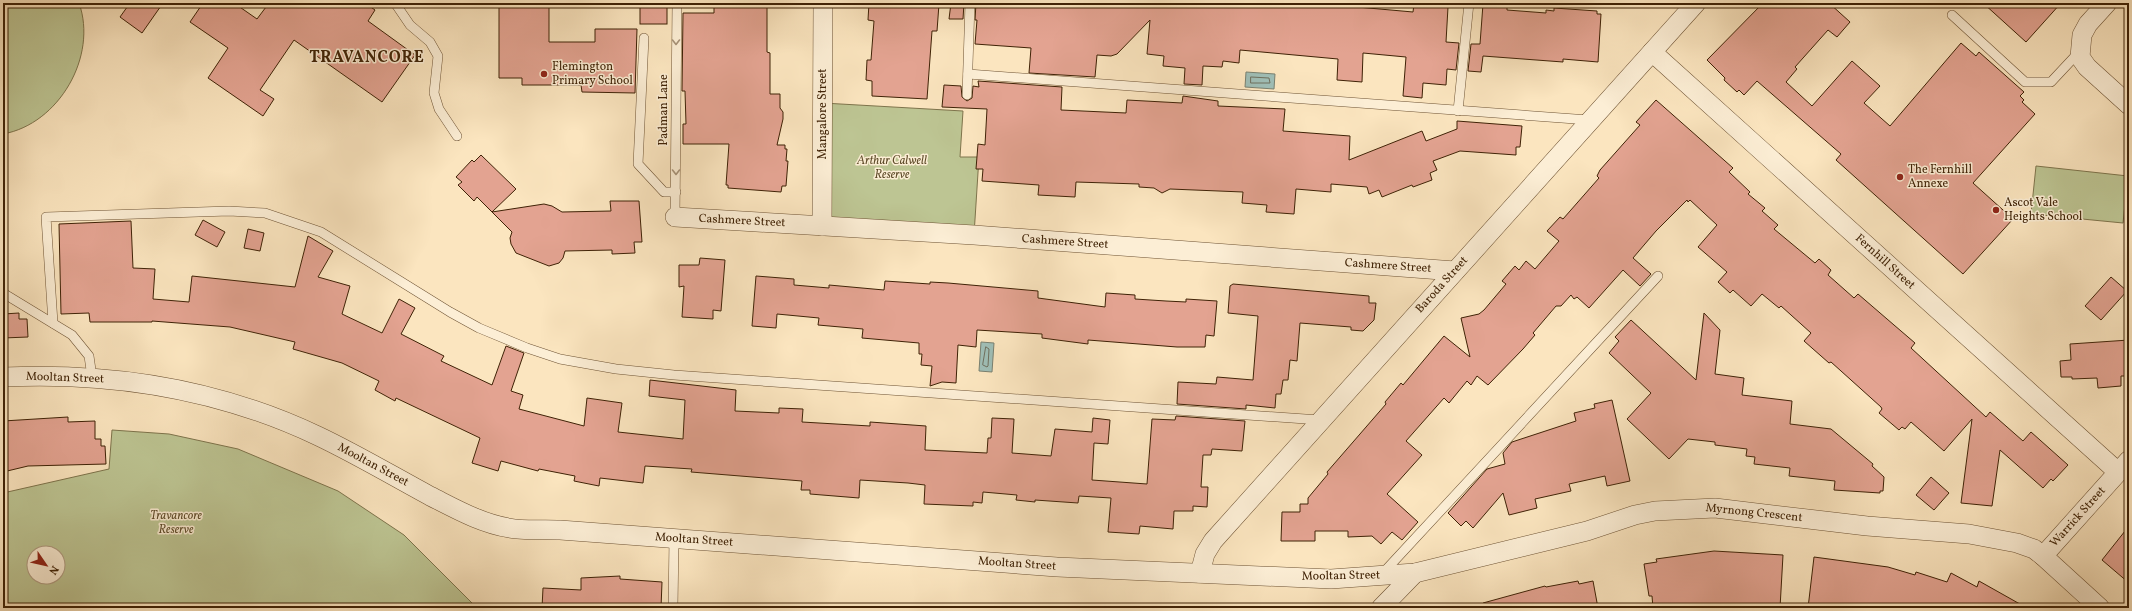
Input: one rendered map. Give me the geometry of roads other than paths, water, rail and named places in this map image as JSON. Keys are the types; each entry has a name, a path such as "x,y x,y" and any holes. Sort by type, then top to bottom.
{"street":[{"name":"Mangalore Street","path":"822,226 823,3"},
{"name":"Baroda Street","path":"1200,573 1205,554 1213,541 1320,420 1696,3"},
{"path":"2107,3 2088,24 2082,35 2080,58 2087,67 2129,105"},
{"name":"Fernhill Street","path":"1652,52 2124,466"},
{"name":"Cashmere Street","path":"676,217 969,234 1455,271"},
{"name":"Mooltan Street","path":"3,376 92,377 182,389 240,405 281,420 319,437 467,516 510,528 674,538 1057,567 1331,579 1415,573"},
{"name":"Warrick Street","path":"2044,556 2124,466"},
{"name":"Myrnong Crescent","path":"1415,573 1587,531 1635,515 1655,511 1715,508 1867,526 1970,534 2017,542 2034,548 2100,608"},
{"path":"1381,608 1415,573"}],"lane":[{"path":"395,3 410,25 430,42 438,56 434,94 440,109 457,136"},
{"name":"Padman Lane","path":"676,217 677,3"},
{"path":"967,96 970,3"},
{"path":"1458,111 1469,3"},
{"path":"1952,15 2025,82 2051,82 2080,49"},
{"path":"644,38 638,164 664,192 676,192"},
{"path":"968,74 1591,121"},
{"path":"53,323 46,217 229,210 265,213 321,232 394,280 479,328 527,348 560,359 616,369 674,375 1320,420"},
{"path":"1380,576 1658,276"},
{"path":"3,293 72,335 89,356 92,377"},
{"path":"673,608 674,538"}],"water":[{"path":"1246,72 1275,74 1274,89 1245,87"},
{"path":"981,342 994,343 992,372 979,371"}],"place":[{"name":"Flemington Primary School","path":"544,74"},
{"name":"The Fernhill Annexe","path":"1900,177"},
{"name":"Ascot Vale Heights School","path":"1996,210"}],"district":[{"name":"TRAVANCORE","path":"367,58"}],"park label":[{"name":"Arthur Calwell Reserve","path":"892,168"},
{"name":"Travancore Reserve","path":"176,523"}]}
